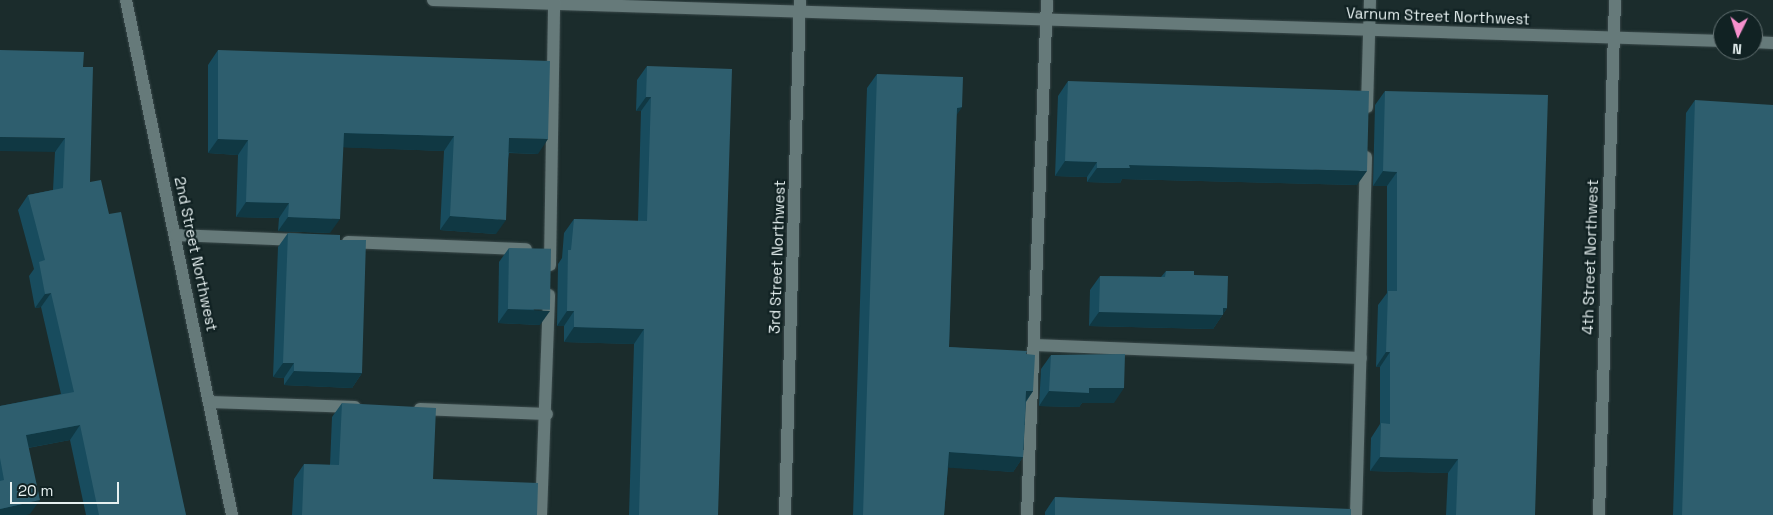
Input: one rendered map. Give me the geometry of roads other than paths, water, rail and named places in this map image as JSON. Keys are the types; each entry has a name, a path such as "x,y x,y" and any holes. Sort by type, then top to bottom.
{"street":[{"name":"2nd Street Northwest","path":"126,0 232,515"},
{"name":"Varnum Street Northwest","path":"433,0 799,6 1045,20 1713,41"},
{"path":"1027,515 1046,0"},
{"path":"1367,123 1370,0"},
{"name":"4th Street Northwest","path":"1599,515 1615,0"},
{"path":"541,515 547,414 555,2"},
{"name":"3rd Street Northwest","path":"785,515 799,6"},
{"path":"1356,515 1366,143"},
{"path":"176,236 312,241"},
{"path":"332,242 550,250"},
{"path":"1034,345 1360,358"},
{"path":"210,402 371,408"},
{"path":"410,409 547,414"}]}
